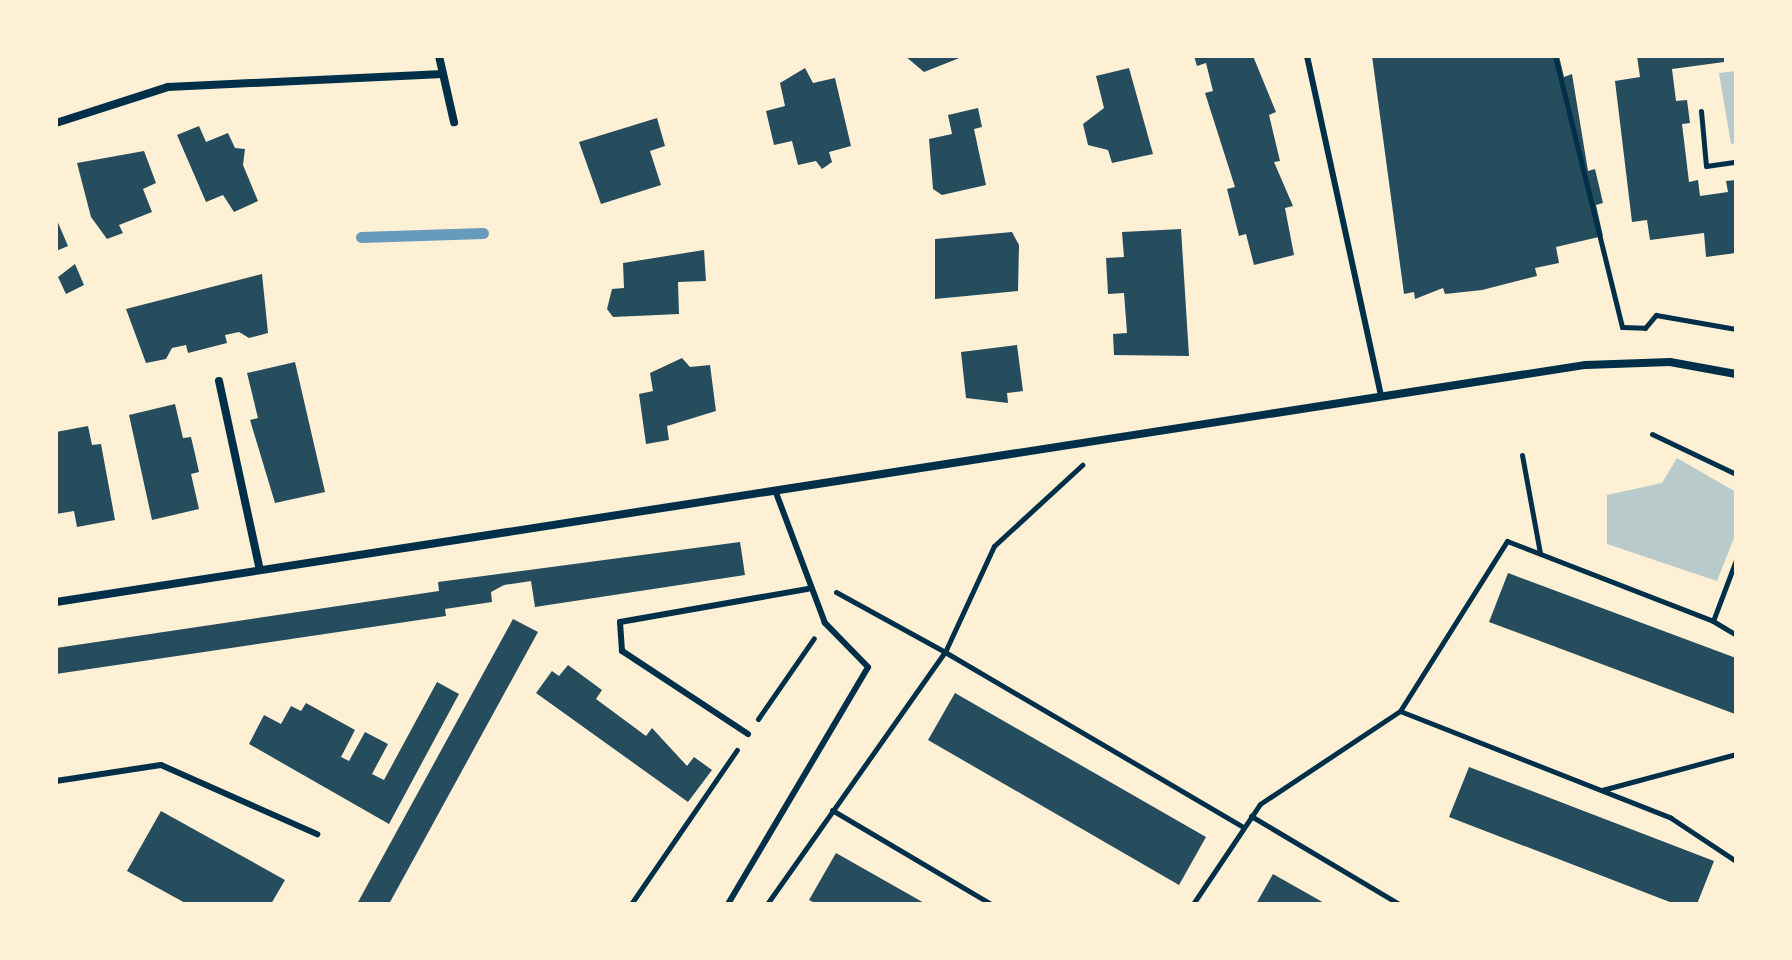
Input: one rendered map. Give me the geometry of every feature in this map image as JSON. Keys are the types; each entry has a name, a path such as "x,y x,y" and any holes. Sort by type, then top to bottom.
{"street":[{"path":"439,56 454,122"},
{"path":"56,123 168,87 443,74"},
{"path":"56,602 1381,395 1624,362 1736,374"},
{"path":"219,381 260,570"}],"lane":[{"path":"1307,56 1381,395"},
{"path":"728,904 868,667 825,623 808,589 775,490"},
{"path":"748,734 622,651 620,622 808,589"},
{"path":"56,781 161,765 317,834"}],"path":[{"path":"1555,56 1622,327 1645,328 1656,315 1736,329"},
{"path":"1701,111 1706,166 1736,162"},
{"path":"1652,434 1736,474"},
{"path":"1522,455 1540,554"},
{"path":"767,904 945,652 994,546 1085,462"},
{"path":"1193,904 1251,816 1400,711 1507,541 1713,621 1736,635"},
{"path":"1713,621 1736,560"},
{"path":"803,574 945,652 1242,826"},
{"path":"631,904 825,623"},
{"path":"1400,711 1671,818 1736,861"},
{"path":"1601,791 1736,754"},
{"path":"832,810 991,904"},
{"path":"1251,816 1399,904"}],"shaded area":[{"path":"1736,71 1736,143 1731,144 1719,73"},
{"path":"1677,458 1736,492 1736,533 1717,581 1607,544 1607,495 1662,483"}],"building":[{"path":"905,56 962,56 962,57 924,72"},
{"path":"1194,56 1253,56 1276,112 1269,115 1280,161 1274,162 1293,206 1285,208 1294,255 1254,265 1246,234 1239,236 1227,189 1235,187 1205,93 1213,91 1206,63 1197,66"},
{"path":"1372,56 1559,56 1564,77 1572,74 1588,171 1595,169 1603,203 1596,205 1603,236 1556,247 1559,263 1535,268 1537,276 1482,290 1445,294 1443,288 1415,299 1414,292 1404,294"},
{"path":"1637,56 1724,56 1724,62 1672,69 1676,101 1687,100 1690,123 1682,124 1689,182 1698,180 1700,196 1728,192 1726,181 1736,180 1736,253 1706,257 1704,233 1650,240 1647,220 1632,222 1615,81 1640,77"},
{"path":"805,68 813,83 835,78 851,146 829,152 832,162 822,169 816,161 798,165 792,141 774,145 766,111 785,106 780,83"},
{"path":"1129,68 1153,154 1112,163 1108,150 1088,145 1083,124 1104,108 1096,76"},
{"path":"978,108 982,127 974,129 986,185 942,195 933,189 929,139 952,134 948,115"},
{"path":"657,118 665,146 650,151 661,185 601,204 579,142"},
{"path":"199,126 206,142 228,133 235,148 245,149 243,165 258,201 234,212 223,195 206,202 177,135"},
{"path":"144,151 156,183 143,189 152,212 119,225 123,233 107,239 91,217 77,163"},
{"path":"56,218 68,246 56,251"},
{"path":"1181,229 1189,356 1114,355 1113,334 1127,333 1124,293 1108,294 1106,258 1124,257 1122,232"},
{"path":"1012,232 1019,245 1018,291 935,299 935,239"},
{"path":"704,250 706,281 678,282 679,314 613,317 607,309 612,289 624,288 623,263"},
{"path":"75,264 84,285 66,294 58,277"},
{"path":"262,274 268,333 249,338 239,332 225,335 227,343 188,353 186,345 172,348 166,359 146,363 126,309"},
{"path":"1017,345 1023,391 1007,393 1008,403 966,398 961,352"},
{"path":"682,358 690,367 710,365 716,411 667,426 669,440 646,444 639,394 653,391 650,373"},
{"path":"295,362 325,492 275,503 250,420 258,418 247,373"},
{"path":"175,404 183,438 191,437 195,454 199,472 191,474 199,509 152,520 129,415"},
{"path":"88,426 92,445 101,444 115,520 77,527 74,511 56,514 56,432"},
{"path":"740,542 745,575 535,607 531,581 504,585 491,592 492,602 445,609 446,616 56,674 56,648 439,591 438,582"},
{"path":"1508,573 1736,658 1735,714 1489,622"},
{"path":"513,619 538,632 389,904 357,904"},
{"path":"568,665 602,690 596,699 646,736 652,728 687,766 694,757 712,770 688,802 536,693 552,671 559,676"},
{"path":"437,682 459,694 389,824 249,744 264,715 281,724 291,706 301,711 306,703 355,730 341,757 349,761 365,732 388,744 372,774 384,780"},
{"path":"955,693 1206,837 1179,885 928,740"},
{"path":"1469,767 1714,861 1697,904 1675,904 1449,817"},
{"path":"161,811 285,880 271,904 187,904 127,871"},
{"path":"836,853 926,904 817,904 809,900"},
{"path":"1273,874 1326,904 1256,904"}],"waterway":[{"path":"361,237 483,233"}]}
